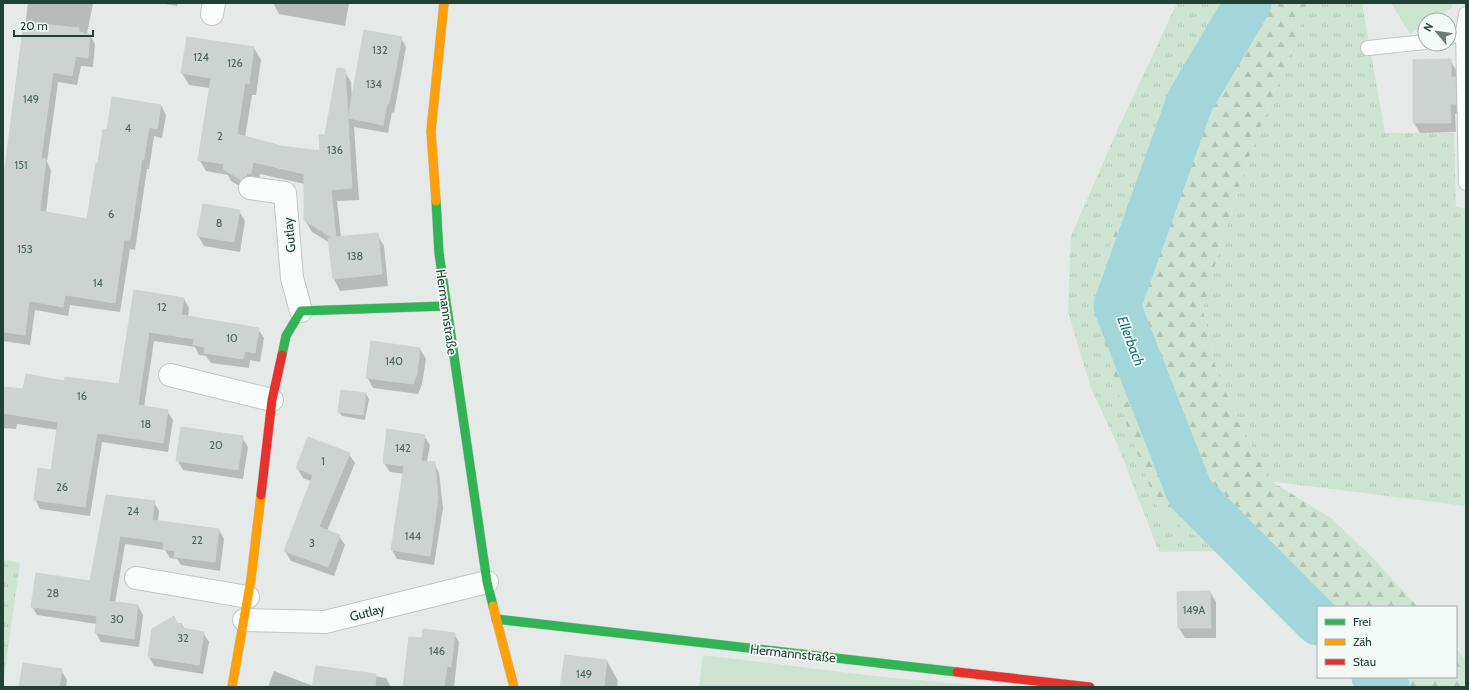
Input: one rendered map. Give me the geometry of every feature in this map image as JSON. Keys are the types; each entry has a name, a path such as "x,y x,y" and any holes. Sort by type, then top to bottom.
{"street":[{"name":"Hermannstraße","path":"444,3 431,131 439,253 487,582 514,687"},
{"name":"Gutlay","path":"250,188 285,193 292,278 301,312"},
{"path":"232,687 248,597 272,400 286,336 301,312 446,306"},
{"path":"170,375 272,400"},
{"path":"136,578 248,597"},
{"name":"Gutlay","path":"244,620 325,622 487,582"},
{"name":"Hermannstraße","path":"496,619 1090,687"}],"lane":[{"path":"1466,14 1463,33 1466,183"},
{"path":"1457,35 1463,33"},
{"path":"1368,48 1417,43"}],"green space":[{"path":"1177,3 1230,3 1169,119 1159,511 1217,551 1159,552 1118,446 1091,388 1068,312 1071,236 1117,131"},
{"path":"1230,3 1308,3 1298,33 1251,151 1220,246 1203,310 1217,373 1269,480 1331,518 1372,557 1417,606 1317,606 1317,639 1297,618 1217,551 1159,511 1126,423 1102,333 1110,242 1169,119"},
{"path":"1308,3 1362,3 1385,133 1454,133 1456,206 1466,209 1466,506 1269,481 1217,373 1203,309 1220,246 1251,151 1298,33"},
{"path":"1391,3 1451,3 1453,7 1445,12 1417,12 1417,30 1410,34"},
{"path":"3,559 20,563 3,684"},
{"path":"1457,649 1466,661 1466,687 1365,687 1355,678 1457,678"},
{"path":"703,655 883,677 996,687 699,687"}],"building":[{"path":"24,22 79,28 79,32 90,34 88,58 76,56 72,76 53,72 41,158 46,159 40,211 87,219 96,163 98,163 103,129 107,130 112,97 161,105 157,129 149,127 144,160 142,159 130,240 124,240 115,303 65,295 63,307 29,301 25,335 3,332 3,183"},
{"path":"364,30 402,37 389,104 387,104 383,125 348,118"},
{"path":"187,37 254,47 249,84 245,83 237,134 281,146 320,151 319,135 325,135 337,68 345,69 352,188 331,190 336,237 378,233 382,274 333,279 328,238 332,238 304,220 304,174 253,162 251,174 247,173 241,180 223,169 224,164 198,160 211,78 181,73"},
{"path":"1451,59 1451,77 1455,77 1456,104 1450,104 1451,123 1413,123 1413,60"},
{"path":"203,204 240,210 234,242 197,236"},
{"path":"134,290 184,298 181,315 259,328 255,353 245,351 243,359 204,353 205,347 193,345 194,339 149,332 138,405 168,410 163,443 97,433 85,507 34,500 38,468 51,470 58,422 3,413 3,387 23,389 26,374 64,381 65,377 119,384"},
{"path":"371,341 420,348 417,374 413,384 366,378"},
{"path":"341,390 366,393 363,415 338,412"},
{"path":"181,427 243,436 238,470 176,461"},
{"path":"387,429 425,435 421,461 435,462 438,498 430,556 391,550 404,466 383,463"},
{"path":"308,437 350,453 319,527 340,535 328,567 284,551 313,475 296,468"},
{"path":"106,495 155,501 152,520 219,529 215,562 174,557 175,551 163,549 164,542 120,536 109,601 138,605 134,639 95,633 97,616 31,607 36,573 90,581"},
{"path":"1210,591 1211,628 1178,628 1177,592"},
{"path":"174,616 177,623 182,624 182,628 204,632 199,665 148,657 152,629"},
{"path":"423,629 455,633 451,667 447,666 444,687 403,687 409,637 422,638"},
{"path":"565,655 607,660 604,687 560,687"},
{"path":"23,663 62,669 59,687 19,687"},
{"path":"316,666 376,674 375,687 312,687"}],"waterway":[{"name":"Ellerbach","path":"1248,3 1190,101 1117,306 1190,493 1317,621"},
{"name":"Ellerbach","path":"1376,678 1386,687"}],"traffic: fast":[{"path":"436,201 439,253 487,582 493,606"},
{"path":"282,355 286,336 301,311 446,306"},
{"path":"496,619 957,672"}],"traffic: slow":[{"path":"436,201 431,131 444,3"},
{"path":"232,687 251,579 261,495"},
{"path":"493,606 514,687"}],"traffic: jam":[{"path":"261,495 272,400 282,355"},
{"path":"957,672 1090,687"}]}
